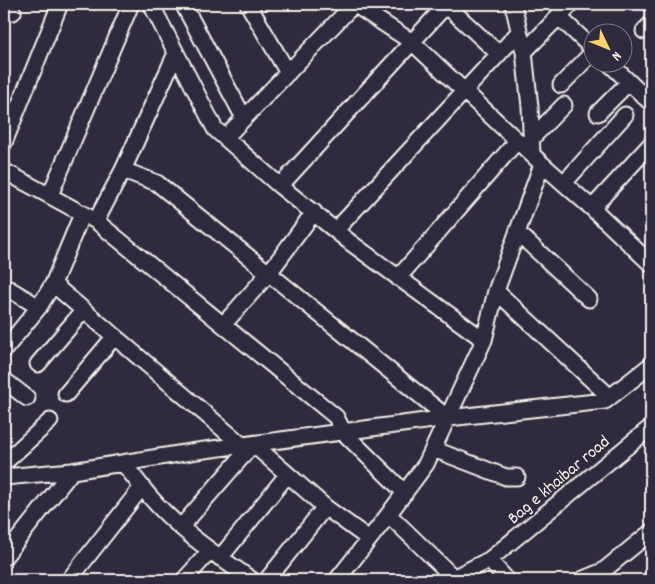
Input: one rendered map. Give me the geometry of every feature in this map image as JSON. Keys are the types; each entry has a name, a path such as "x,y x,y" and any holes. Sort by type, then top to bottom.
{"street":[{"path":"4,143 60,4"},
{"path":"50,195 131,4"},
{"path":"151,4 215,129 280,186 336,230 398,278 484,340"},
{"path":"183,4 244,118"},
{"path":"248,4 288,73"},
{"path":"280,186 446,4 498,54"},
{"path":"513,4 524,52 524,140"},
{"path":"524,52 571,4"},
{"path":"225,138 288,73 349,5 412,42 464,90 524,140 537,159 651,264"},
{"path":"558,16 582,39"},
{"path":"336,230 519,32"},
{"path":"96,221 123,170 176,53"},
{"path":"561,85 582,63"},
{"path":"618,72 651,103"},
{"path":"598,113 629,82"},
{"path":"398,278 524,140 564,105"},
{"path":"564,183 625,115"},
{"path":"592,208 651,144"},
{"path":"337,580 389,515 426,464 448,418 484,340 496,291 518,232 537,159"},
{"path":"123,170 157,183 448,418"},
{"path":"4,171 96,221 336,417 344,433 404,493"},
{"path":"223,325 269,273 314,212"},
{"path":"4,350 39,307 53,284 82,214"},
{"path":"518,232 589,299"},
{"path":"53,284 325,507 370,539"},
{"path":"4,286 39,307"},
{"path":"496,291 610,397"},
{"path":"38,364 84,310"},
{"path":"66,394 115,336"},
{"path":"4,477 72,471 448,418 605,401 651,365"},
{"path":"4,380 27,398"},
{"path":"4,463 50,421"},
{"name":"Bag e khaibar road","path":"452,579 489,560 651,427"},
{"path":"181,527 248,445"},
{"path":"433,448 506,477 516,477"},
{"path":"123,463 150,498 181,527 252,580"},
{"path":"4,557 72,471"},
{"path":"184,580 215,554 287,475"},
{"path":"69,580 142,487"},
{"path":"267,580 325,507"},
{"path":"389,515 452,579"},
{"path":"581,580 603,571 651,532"},
{"path":"489,560 507,580"}]}
